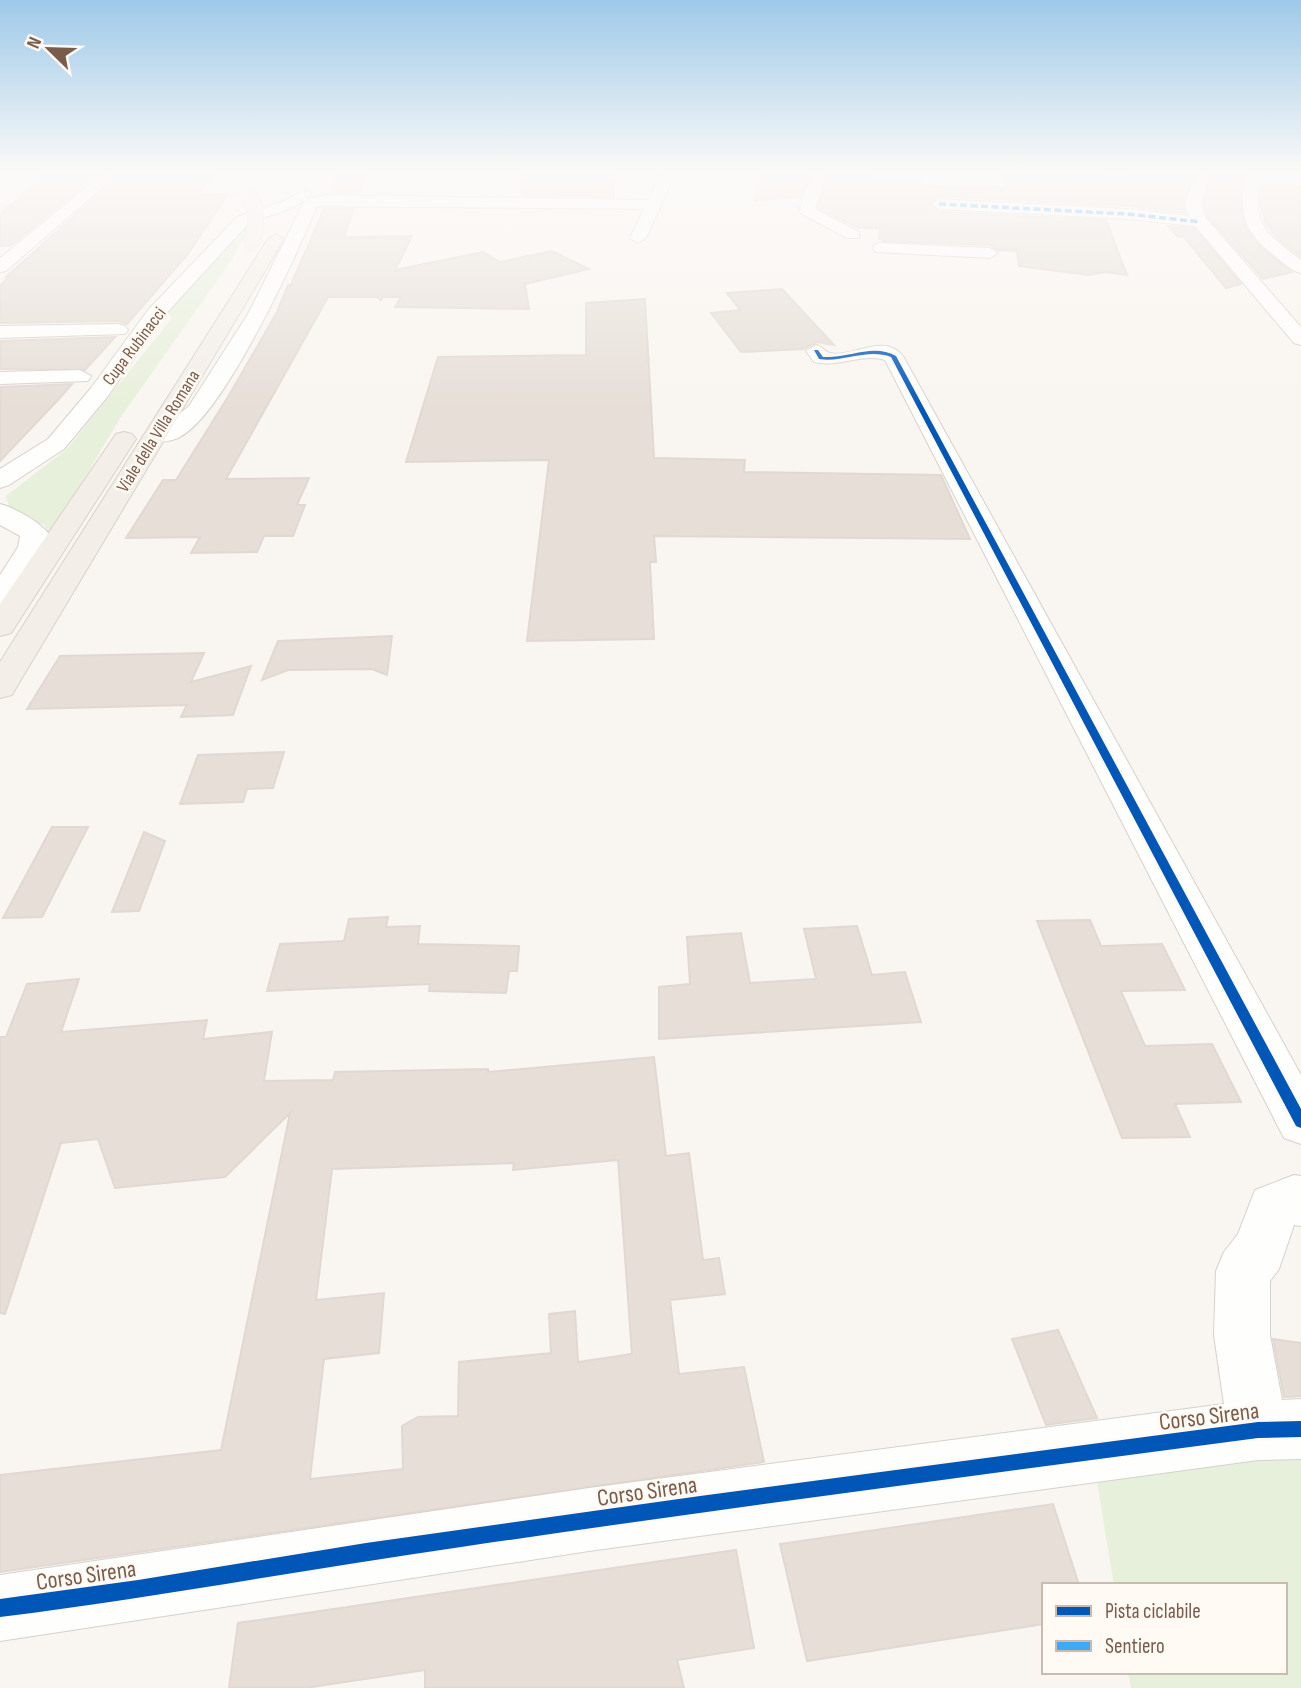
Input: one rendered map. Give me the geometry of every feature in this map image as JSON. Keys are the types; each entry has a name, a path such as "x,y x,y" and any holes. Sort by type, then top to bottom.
{"main road":[{"name":"Viale della Villa Romana","path":"152,396 245,253"},
{"name":"Viale della Villa Romana","path":"0,627 146,428 267,253"},
{"name":"Viale della Villa Romana","path":"0,688 146,428"}],"street":[{"path":"0,267 17,253"},
{"name":"Cupa Rubinacci","path":"0,480 57,444 100,391 115,366 155,314 212,253"},
{"path":"146,428 171,433 198,410 258,314 289,253"},
{"path":"1226,253 1243,273 1282,303 1301,339"},
{"path":"1283,253 1301,268"},
{"path":"1243,273 1301,274"},
{"path":"0,331 118,330"},
{"path":"816,351 821,358 828,360 871,351 893,356 1301,1122"},
{"path":"0,378 80,376"},
{"path":"0,597 32,547 33,533 5,519"},
{"path":"1279,1430 1242,1335 1243,1271 1260,1250 1273,1208 1294,1200 1301,1202"},
{"name":"Corso Sirena","path":"0,1608 81,1599 365,1552 1279,1430"}],"green space":[{"path":"220,253 235,253 120,418 48,540 45,525 15,512 6,496 67,449 172,318 167,313"},
{"path":"1301,1443 1301,1688 1131,1688 1128,1674 1287,1674 1287,1583 1114,1583 1092,1452"}],"building":[{"path":"33,253 189,253 127,324 118,321 0,323 0,286 9,277 6,277"},
{"path":"305,253 404,253 395,270 479,253 500,262 556,253 589,269 525,284 529,309 395,307 401,297 383,297 381,300 377,297 328,297 226,479 309,478 297,505 305,505 293,536 264,536 257,552 191,553 200,537 126,538 163,480 176,480 228,397 277,312 288,285 291,285"},
{"path":"1017,253 1119,253 1127,275 1105,272 1089,275 1019,266"},
{"path":"1197,253 1215,253 1241,284 1226,288"},
{"path":"1240,253 1268,253 1292,272 1263,279"},
{"path":"782,289 834,345 817,342 804,349 741,352 711,313 740,310 727,293"},
{"path":"645,299 654,458 745,460 744,472 941,475 970,539 654,536 656,562 650,562 654,639 527,641 549,460 406,462 438,357 586,355 586,303"},
{"path":"115,337 85,370 0,369 0,341"},
{"path":"72,384 58,400 0,461 0,387"},
{"path":"392,636 387,675 372,669 288,670 262,680 278,641"},
{"path":"204,653 191,682 251,666 233,715 181,717 187,705 27,709 60,656"},
{"path":"284,752 273,788 247,789 243,802 180,804 198,755"},
{"path":"52,827 88,827 42,917 3,918"},
{"path":"144,832 165,841 139,911 112,912"},
{"path":"388,917 386,927 420,926 418,944 519,946 517,971 509,971 506,993 429,991 430,984 267,991 280,944 344,941 349,919"},
{"path":"1090,920 1101,946 1162,944 1185,990 1121,991 1145,1046 1212,1044 1241,1102 1175,1104 1190,1137 1122,1138 1037,921"},
{"path":"857,926 872,975 905,972 921,1022 659,1039 659,987 690,984 687,937 741,933 750,983 816,979 804,929"},
{"path":"79,979 61,1032 207,1020 203,1039 272,1032 264,1081 333,1080 335,1072 488,1069 488,1072 654,1057 666,1156 689,1153 703,1260 719,1258 725,1294 670,1300 679,1374 744,1367 764,1462 0,1572 0,1475 221,1450 290,1113 225,1177 115,1188 98,1139 61,1143 5,1314 0,1313 0,1037 6,1037 27,984","holes":["618,1160 632,1354 578,1362 575,1311 549,1314 551,1353 459,1362 458,1416 418,1417 402,1426 403,1469 310,1479 324,1359 379,1353 384,1293 316,1300 332,1169 514,1163 513,1170"]},
{"path":"1058,1330 1097,1418 1046,1425 1012,1339"},
{"path":"1273,1339 1301,1343 1301,1396 1284,1397"},
{"path":"1053,1504 1078,1583 1042,1583 1042,1624 807,1661 780,1544"},
{"path":"736,1550 754,1648 677,1660 684,1688 425,1688 425,1670 305,1688 229,1688 238,1623"}],"cycle path":[{"path":"816,351 821,358 830,359 875,352 893,356 1301,1122"},
{"path":"0,1608 700,1504 1258,1430 1301,1429"}]}
